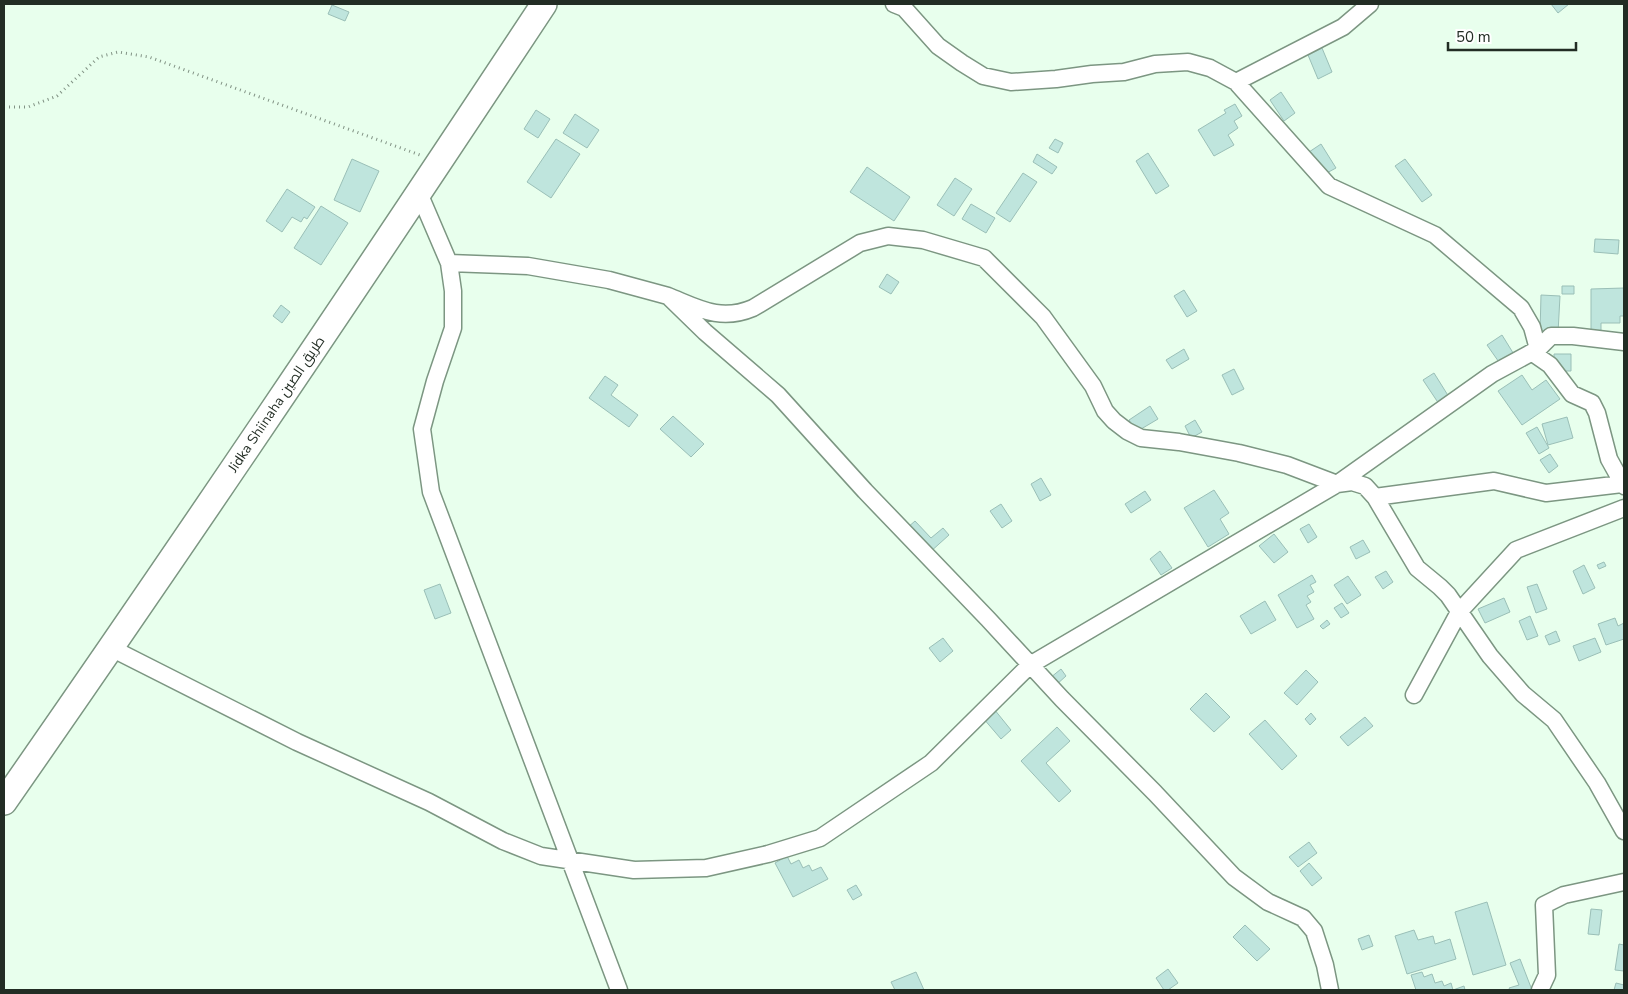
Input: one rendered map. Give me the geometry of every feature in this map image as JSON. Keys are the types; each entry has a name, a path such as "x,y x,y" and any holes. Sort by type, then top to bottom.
{"main road":[{"name":"Jidka Shiinaha طريق الصين","path":"4,802 111,648 440,162 544,4"}],"street":[{"path":"894,4 904,8 938,46 982,76 1011,82 1056,79 1124,72 1155,64 1188,62 1210,68 1236,82 1328,186 1435,235 1521,308 1532,327 1538,349 1537,356 1550,366 1572,394 1592,403 1597,413 1610,459 1623,485 1546,494 1494,481 1375,497"},
{"path":"1236,82 1343,27 1370,4"},
{"path":"419,193 449,263 453,291 453,328 435,381 422,429 431,492 619,990"},
{"path":"449,263 528,266 609,280 668,296 724,315 739,314 752,308 860,243 888,236 923,240 984,258 1043,317 1093,386 1105,411 1127,431 1141,438 1179,442 1268,460 1287,465 1337,484 1352,482 1365,486 1375,497 1417,568 1440,587 1490,656 1512,682 1523,694 1554,720 1597,783 1624,831"},
{"path":"668,296 778,395 865,491 1234,877 1268,902 1303,918 1314,931 1326,965 1330,990"},
{"path":"111,648 297,742 429,802 503,841 542,856 634,870 706,868 768,854 820,838 931,764 1030,665 1337,484 1492,374 1538,349 1552,336 1573,336 1624,342"},
{"path":"1414,695 1459,612 1516,550 1624,508"},
{"path":"1540,990 1547,976 1544,905 1564,895 1624,882"}],"path":[{"path":"4,108 28,107 56,96 98,57 118,52 149,57 440,162"}],"building":[{"path":"1551,4 1569,4 1558,13"},
{"path":"332,5 349,12 345,21 328,14"},
{"path":"1322,48 1332,72 1318,79 1308,55"},
{"path":"1281,92 1295,113 1284,121 1270,100"},
{"path":"1235,104 1242,116 1234,121 1238,128 1228,135 1234,145 1214,156 1198,130 1226,113 1224,110"},
{"path":"536,110 550,119 538,138 524,129"},
{"path":"575,114 599,130 587,148 563,133"},
{"path":"556,139 580,154 551,198 527,182"},
{"path":"1055,139 1063,143 1058,153 1049,148"},
{"path":"1321,144 1336,168 1323,175 1309,152"},
{"path":"1148,153 1169,186 1156,194 1136,161"},
{"path":"1037,154 1057,167 1052,174 1033,162"},
{"path":"352,159 379,171 360,212 334,200"},
{"path":"1405,159 1432,195 1422,202 1395,166"},
{"path":"867,167 910,197 894,221 850,192"},
{"path":"1023,173 1037,182 1010,222 996,213"},
{"path":"955,178 972,189 954,216 937,205"},
{"path":"287,189 315,207 307,219 304,217 301,222 292,217 282,232 266,221"},
{"path":"971,204 995,218 986,233 962,219"},
{"path":"321,206 348,223 321,265 294,248"},
{"path":"1595,239 1619,240 1618,254 1594,252"},
{"path":"887,274 899,282 891,294 879,287"},
{"path":"1562,286 1574,286 1574,294 1562,294"},
{"path":"1624,288 1624,316 1620,316 1620,323 1601,323 1601,336 1591,336 1591,289"},
{"path":"1184,290 1197,311 1187,317 1174,296"},
{"path":"1541,295 1560,296 1558,333 1540,333"},
{"path":"281,305 290,312 282,323 273,316"},
{"path":"1502,335 1515,356 1501,365 1487,345"},
{"path":"1184,349 1189,359 1172,369 1166,360"},
{"path":"1554,354 1571,354 1571,371 1554,371"},
{"path":"1234,369 1244,389 1232,395 1222,375"},
{"path":"1434,373 1449,397 1439,404 1423,380"},
{"path":"1522,375 1532,390 1546,380 1560,399 1522,425 1498,391"},
{"path":"605,376 618,385 611,395 638,415 629,427 589,398"},
{"path":"1150,406 1158,419 1136,432 1129,420"},
{"path":"673,416 704,444 691,457 660,429"},
{"path":"1567,417 1573,438 1548,445 1542,424"},
{"path":"1195,420 1202,432 1191,438 1185,426"},
{"path":"1537,427 1549,448 1539,454 1526,433"},
{"path":"1550,454 1558,466 1549,473 1540,460"},
{"path":"1041,478 1051,495 1040,501 1031,484"},
{"path":"1214,490 1229,513 1220,519 1229,534 1208,547 1184,508"},
{"path":"1145,491 1151,500 1131,513 1125,504"},
{"path":"1001,504 1012,521 1002,528 990,511"},
{"path":"915,521 931,538 943,528 949,535 929,553 907,528"},
{"path":"1309,524 1317,537 1308,543 1300,529"},
{"path":"1274,534 1288,552 1274,563 1259,546"},
{"path":"1363,540 1370,552 1356,559 1350,547"},
{"path":"1160,551 1172,568 1161,575 1150,559"},
{"path":"1604,562 1606,566 1599,569 1597,565"},
{"path":"1584,565 1595,588 1583,594 1573,571"},
{"path":"1386,571 1393,582 1383,589 1375,577"},
{"path":"1312,575 1316,582 1310,585 1314,592 1307,596 1311,602 1306,605 1314,619 1297,628 1278,595"},
{"path":"1348,576 1361,595 1347,604 1334,585"},
{"path":"440,584 451,613 435,619 424,590"},
{"path":"1537,584 1547,609 1536,613 1527,587"},
{"path":"1504,598 1510,612 1485,623 1478,609"},
{"path":"1265,601 1276,620 1251,634 1240,616"},
{"path":"1342,603 1349,613 1341,618 1334,608"},
{"path":"1530,616 1538,636 1527,640 1519,621"},
{"path":"1615,618 1618,626 1624,623 1624,639 1606,645 1598,624"},
{"path":"1327,620 1330,624 1323,629 1320,626"},
{"path":"1556,631 1560,641 1549,645 1545,636"},
{"path":"943,638 953,651 940,662 929,648"},
{"path":"1595,638 1601,652 1579,661 1573,646"},
{"path":"1061,669 1066,676 1056,685 1050,678"},
{"path":"1306,670 1318,682 1297,705 1284,693"},
{"path":"1206,693 1230,717 1214,732 1190,709"},
{"path":"994,709 1011,730 1001,739 983,718"},
{"path":"1311,713 1316,719 1310,725 1305,719"},
{"path":"1365,717 1373,726 1348,746 1340,737"},
{"path":"1265,720 1297,756 1282,770 1249,734"},
{"path":"1057,727 1070,741 1046,763 1071,791 1059,802 1021,761"},
{"path":"1309,842 1317,853 1298,867 1289,857"},
{"path":"787,856 791,864 799,860 803,868 809,865 812,871 821,867 828,879 793,897 775,863"},
{"path":"1309,863 1322,878 1312,886 1300,871"},
{"path":"856,885 862,895 853,900 847,890"},
{"path":"1487,902 1506,965 1473,975 1455,912"},
{"path":"1591,909 1602,910 1599,935 1588,934"},
{"path":"1245,925 1270,949 1257,961 1233,937"},
{"path":"1414,930 1418,940 1433,936 1435,944 1450,939 1456,959 1407,974 1395,936"},
{"path":"1369,935 1373,946 1362,950 1358,939"},
{"path":"1619,944 1624,945 1624,971 1615,970"},
{"path":"1520,959 1532,990 1510,990 1509,988 1519,985 1510,963"},
{"path":"1168,969 1178,983 1168,990 1164,990 1156,978"},
{"path":"916,972 924,990 895,990 891,982"},
{"path":"1422,972 1424,977 1432,974 1435,983 1442,981 1444,986 1451,983 1453,990 1416,990 1411,975"},
{"path":"1616,983 1624,985 1624,990 1614,990"},
{"path":"1464,986 1465,990 1453,990"}]}
